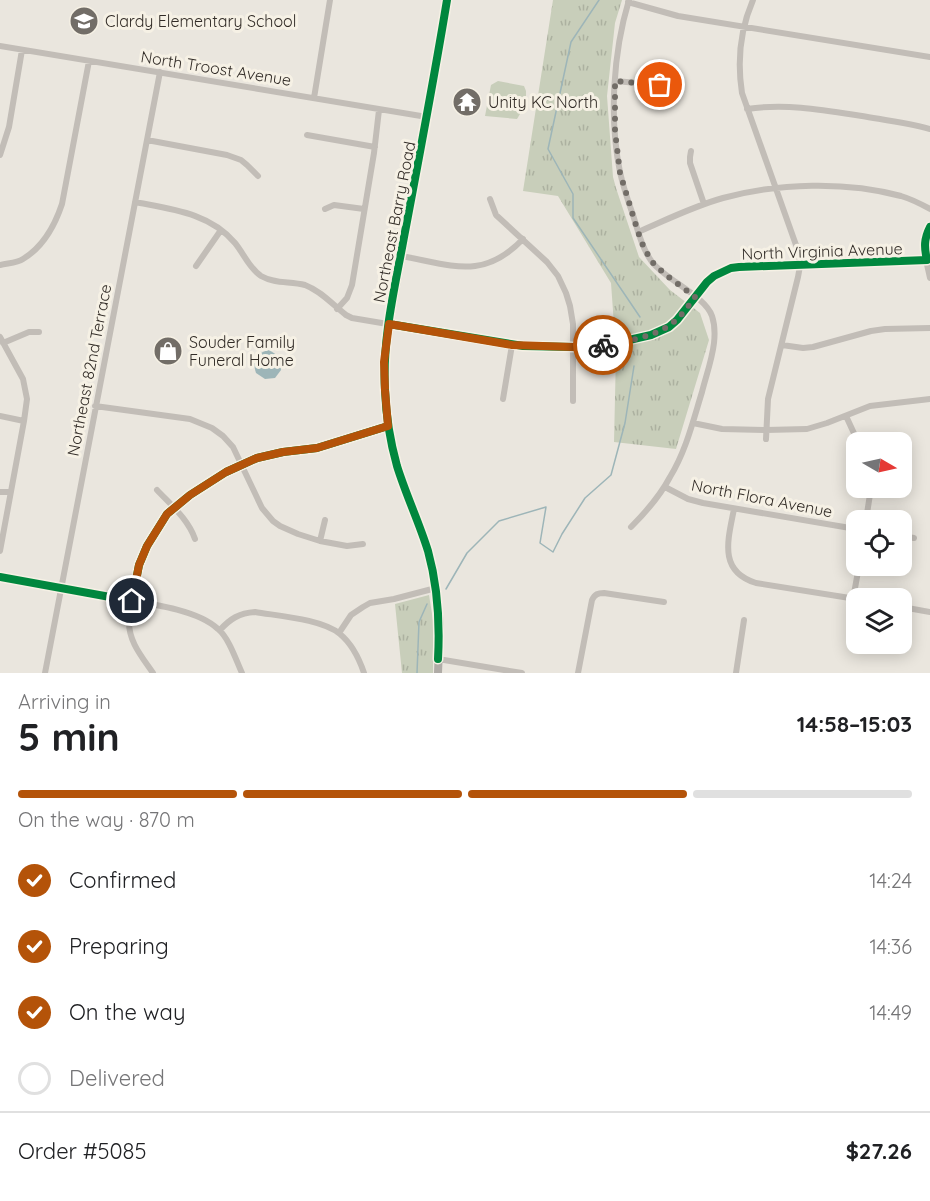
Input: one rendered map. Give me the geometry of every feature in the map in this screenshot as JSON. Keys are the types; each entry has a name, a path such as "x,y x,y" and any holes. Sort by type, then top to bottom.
{"main road":[{"name":"Northeast Barry Road","path":"438,673 440,624 436,588 428,552 397,464 388,426 384,362 447,0"}],"street":[{"path":"314,98 330,0"},
{"path":"753,0 743,26 739,54 740,80 747,109 796,246 800,266 768,399 766,439"},
{"path":"631,528 665,487 683,454 712,355 715,332 708,309 652,262 638,232 620,173 615,126 615,81 620,38 629,1 678,15 930,57"},
{"name":"North Troost Avenue","path":"0,46 427,117"},
{"path":"0,155 7,137 22,50"},
{"path":"0,265 16,262 28,255 43,241 59,214 89,61"},
{"name":"Northeast 82nd Terrace","path":"45,673 160,72"},
{"path":"615,81 660,85"},
{"path":"747,109 774,106 805,107 930,129"},
{"path":"337,309 347,298 352,285 379,110"},
{"path":"307,135 375,147"},
{"path":"147,140 226,155 241,160 258,176"},
{"path":"691,151 690,163 705,204"},
{"path":"638,232 705,204 756,190 776,188 816,185 850,188 902,196 930,209"},
{"path":"490,199 496,215 547,262 563,284 572,315 573,400"},
{"name":"North Virginia Avenue","path":"135,202 194,214 221,230 235,242 251,267 260,275 276,281 306,286 320,293 337,309 352,318 512,345 573,347 607,345 651,335 677,320 707,282 731,268 928,260"},
{"path":"325,209 334,205 364,209"},
{"path":"930,227 924,245 930,278"},
{"path":"196,266 221,230"},
{"path":"401,256 453,265 483,266 500,259 523,239"},
{"path":"782,345 813,347 878,330 930,328"},
{"path":"0,551 27,407 25,387 19,371 1,340 29,332 39,332"},
{"path":"503,399 512,345"},
{"path":"693,423 722,429 796,430 817,427 878,404 930,399"},
{"path":"95,406 190,419 205,424 217,431 233,447 262,508 273,521 297,534 320,541 347,546 363,544"},
{"path":"0,416 24,421"},
{"path":"846,416 853,432"},
{"path":"153,673 137,650 130,632 129,621 142,555 155,531 173,508 241,464 271,454 317,448 388,426"},
{"name":"North Flora Avenue","path":"665,487 688,499 846,527"},
{"path":"157,490 186,521 195,539"},
{"path":"0,492 10,492"},
{"path":"0,504 8,506"},
{"path":"734,509 728,549 731,564 739,575 756,583 846,598"},
{"path":"320,541 325,520"},
{"path":"0,577 132,601 200,617 220,630 242,673"},
{"path":"339,633 351,615 370,603 436,588"},
{"path":"578,673 592,600 595,595 604,592 664,602"},
{"path":"912,609 930,612"},
{"path":"220,630 230,619 245,612 311,621 339,633 355,652 364,673"},
{"path":"736,673 744,620"},
{"path":"438,659 522,673"}],"green space":[{"path":"553,0 622,0 615,23 607,96 613,177 639,257 670,290 700,313 709,340 676,449 614,442 616,353 611,283 558,196 523,191"},
{"path":"498,81 524,86 526,96 520,101 520,114 517,119 485,116 491,85"},
{"path":"429,595 433,620 433,673 402,673 395,604"}],"water":[{"path":"268,350 278,357 281,370 275,378 265,379 256,373 254,365 257,356"}],"waterway":[{"path":"599,0 571,42 548,149 573,194 573,218 640,317"},
{"path":"446,589 467,553 499,521 546,507 540,543 553,552 585,498 611,475 625,423 634,366"},
{"path":"417,673 419,622 427,604"}],"cycle path":[{"path":"438,659 439,632 434,578 428,551 401,477 390,438 387,418 385,352 390,313 447,0"},
{"path":"389,324 523,346 607,345 651,335 669,327 707,282 731,268 927,260 925,243 930,227"},
{"path":"0,577 132,601 139,565 147,546 167,514 190,495 226,472 257,458 317,448 388,426"}],"way so far":[{"path":"603,345 651,335 669,327 695,297 652,262 638,232 620,173 615,131 615,81 660,85"}],"place":[{"name":"Clardy Elementary School","path":"84,21"},
{"name":"Unity KC North","path":"467,102"},
{"name":"Souder Family Funeral Home","path":"168,351"}],"route":[{"path":"132,601 142,555 167,514 190,495 226,472 257,458 317,448 388,426 384,362 389,324 512,345 573,347 603,345"}]}
